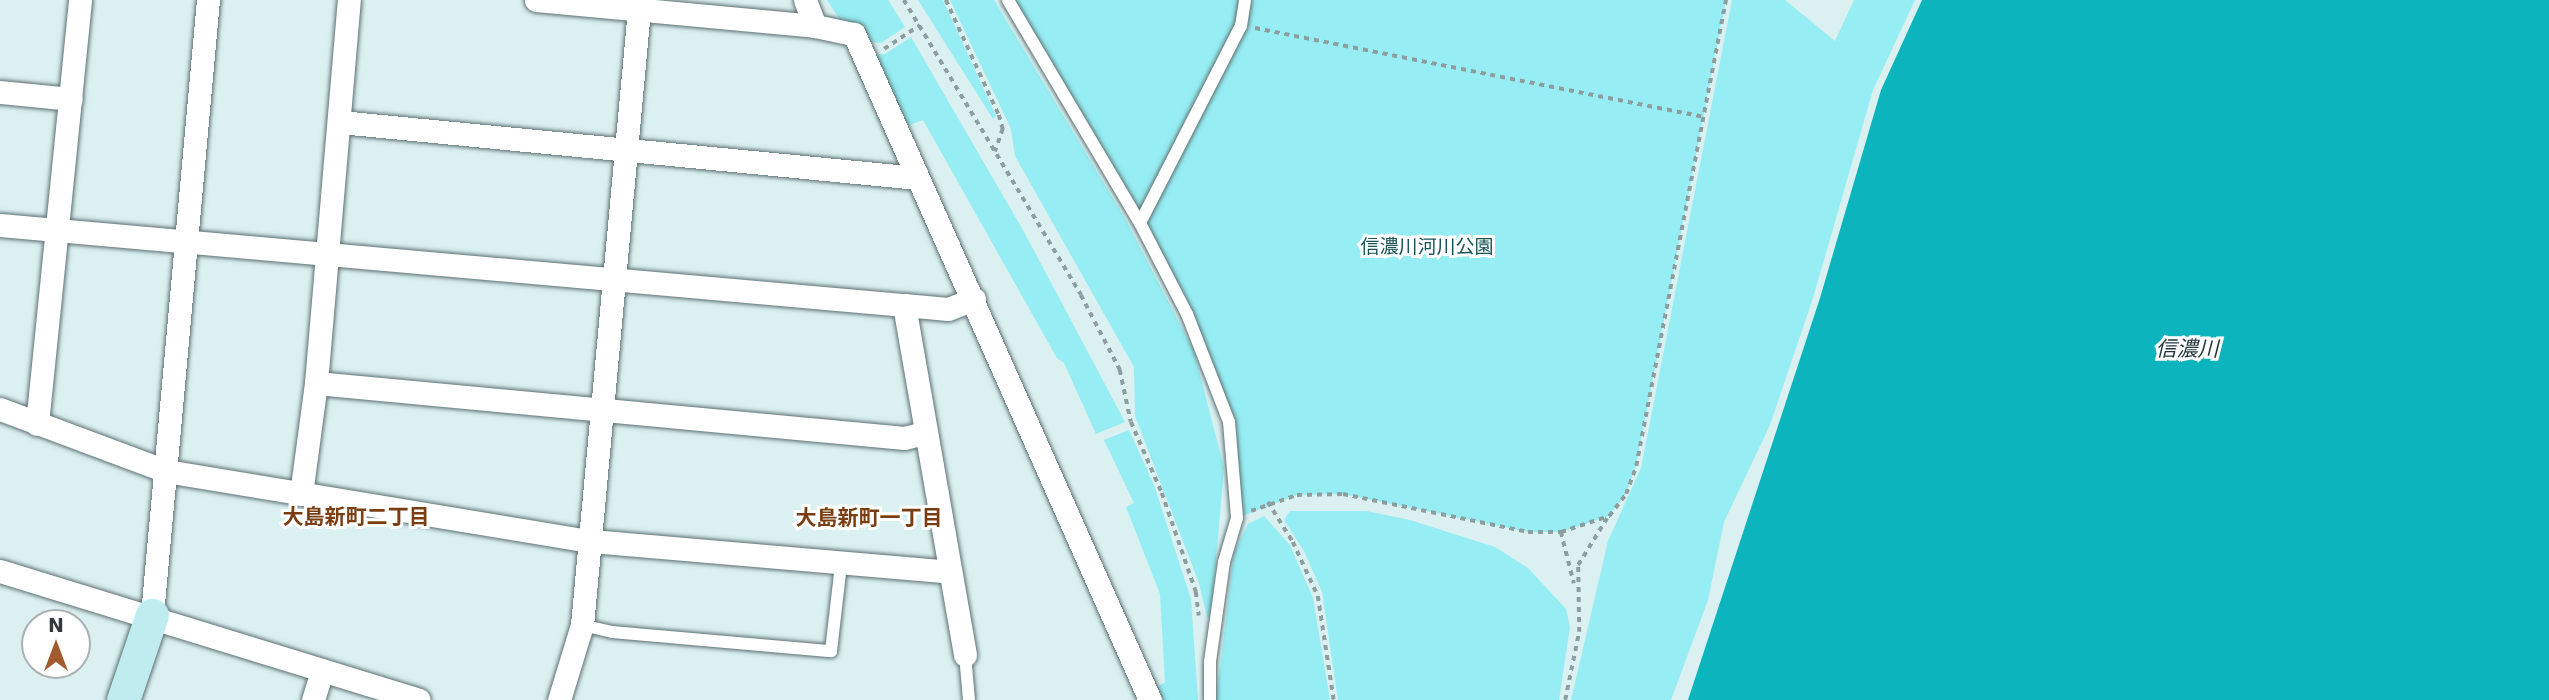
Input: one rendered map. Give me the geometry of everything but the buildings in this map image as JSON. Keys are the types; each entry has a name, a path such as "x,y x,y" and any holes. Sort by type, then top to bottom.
{"street":[{"path":"37,424 80,0"},
{"path":"123,700 152,615 208,0"},
{"path":"301,494 316,383 325,253 340,122 349,0"},
{"path":"536,0 815,26 854,34 1150,700"},
{"path":"806,0 815,26"},
{"path":"559,700 582,625 604,412 639,9"},
{"path":"0,92 71,99"},
{"path":"340,122 917,178"},
{"path":"0,225 186,239 948,309 974,299"},
{"path":"904,305 965,655"},
{"path":"316,383 904,438 925,433"},
{"path":"0,409 166,471 591,541 841,565 950,572"},
{"path":"0,571 152,615 419,700"},
{"path":"313,700 322,671"}],"lane":[{"path":"1008,0 1140,223 1187,314 1229,422 1237,518 1224,562 1210,662 1210,700"},
{"path":"1140,223 1241,26 1245,0"},
{"path":"582,625 611,632 831,651 841,565"},
{"path":"965,655 969,700"}],"path":[{"path":"904,0 1081,295 1120,370 1130,422 1162,493 1196,592 1210,662"},
{"path":"946,0 999,115 1003,129 995,152"},
{"path":"1565,700 1579,632 1576,589 1578,565 1626,494 1636,466 1726,0"},
{"path":"862,50 885,48 920,25"},
{"path":"1241,26 1703,117"},
{"path":"1237,518 1268,502 1297,495 1343,494 1528,532 1561,532 1609,516"},
{"path":"1268,502 1293,541 1318,596 1334,700"},
{"path":"1561,532 1576,589"}],"green space":[{"path":"827,0 888,0 905,27 881,43 866,42 840,20"},
{"path":"918,0 943,0 996,116 993,119"},
{"path":"950,0 994,0 1126,220 1194,351 1224,468 1211,617 1207,617 1199,583 1135,416 1134,367 1015,156 1011,129"},
{"name":"信濃川河川公園","path":"1008,0 1726,0 1636,466 1626,494 1609,516 1561,532 1528,532 1343,494 1297,495 1237,518 1229,422 1187,314"},
{"path":"1732,0 1785,0 1835,41 1854,0 1915,0 1873,90 1813,298 1770,425 1724,522 1708,600 1671,700 1571,700 1608,541 1641,468"},
{"path":"911,37 1023,230 1125,422 1096,434 1064,363 1057,358 923,120 904,127 869,55 885,54"},
{"path":"1129,430 1154,485 1191,599 1198,700 1162,700 1158,687 1165,682 1160,594 1126,507 1134,503 1104,440"},
{"path":"1290,511 1366,511 1410,520 1495,547 1528,568 1566,609 1570,627 1559,700 1338,700 1322,592 1304,551 1284,520"},
{"path":"1264,516 1290,545 1313,598 1330,700 1216,700 1234,552 1248,524"}],"water":[{"name":"信濃川","path":"1922,0 2549,0 2549,700 1688,700 1820,298 1881,90"}],"district":[{"name":"大島新町二丁目","path":"356,517"},
{"name":"大島新町一丁目","path":"869,518"}]}
